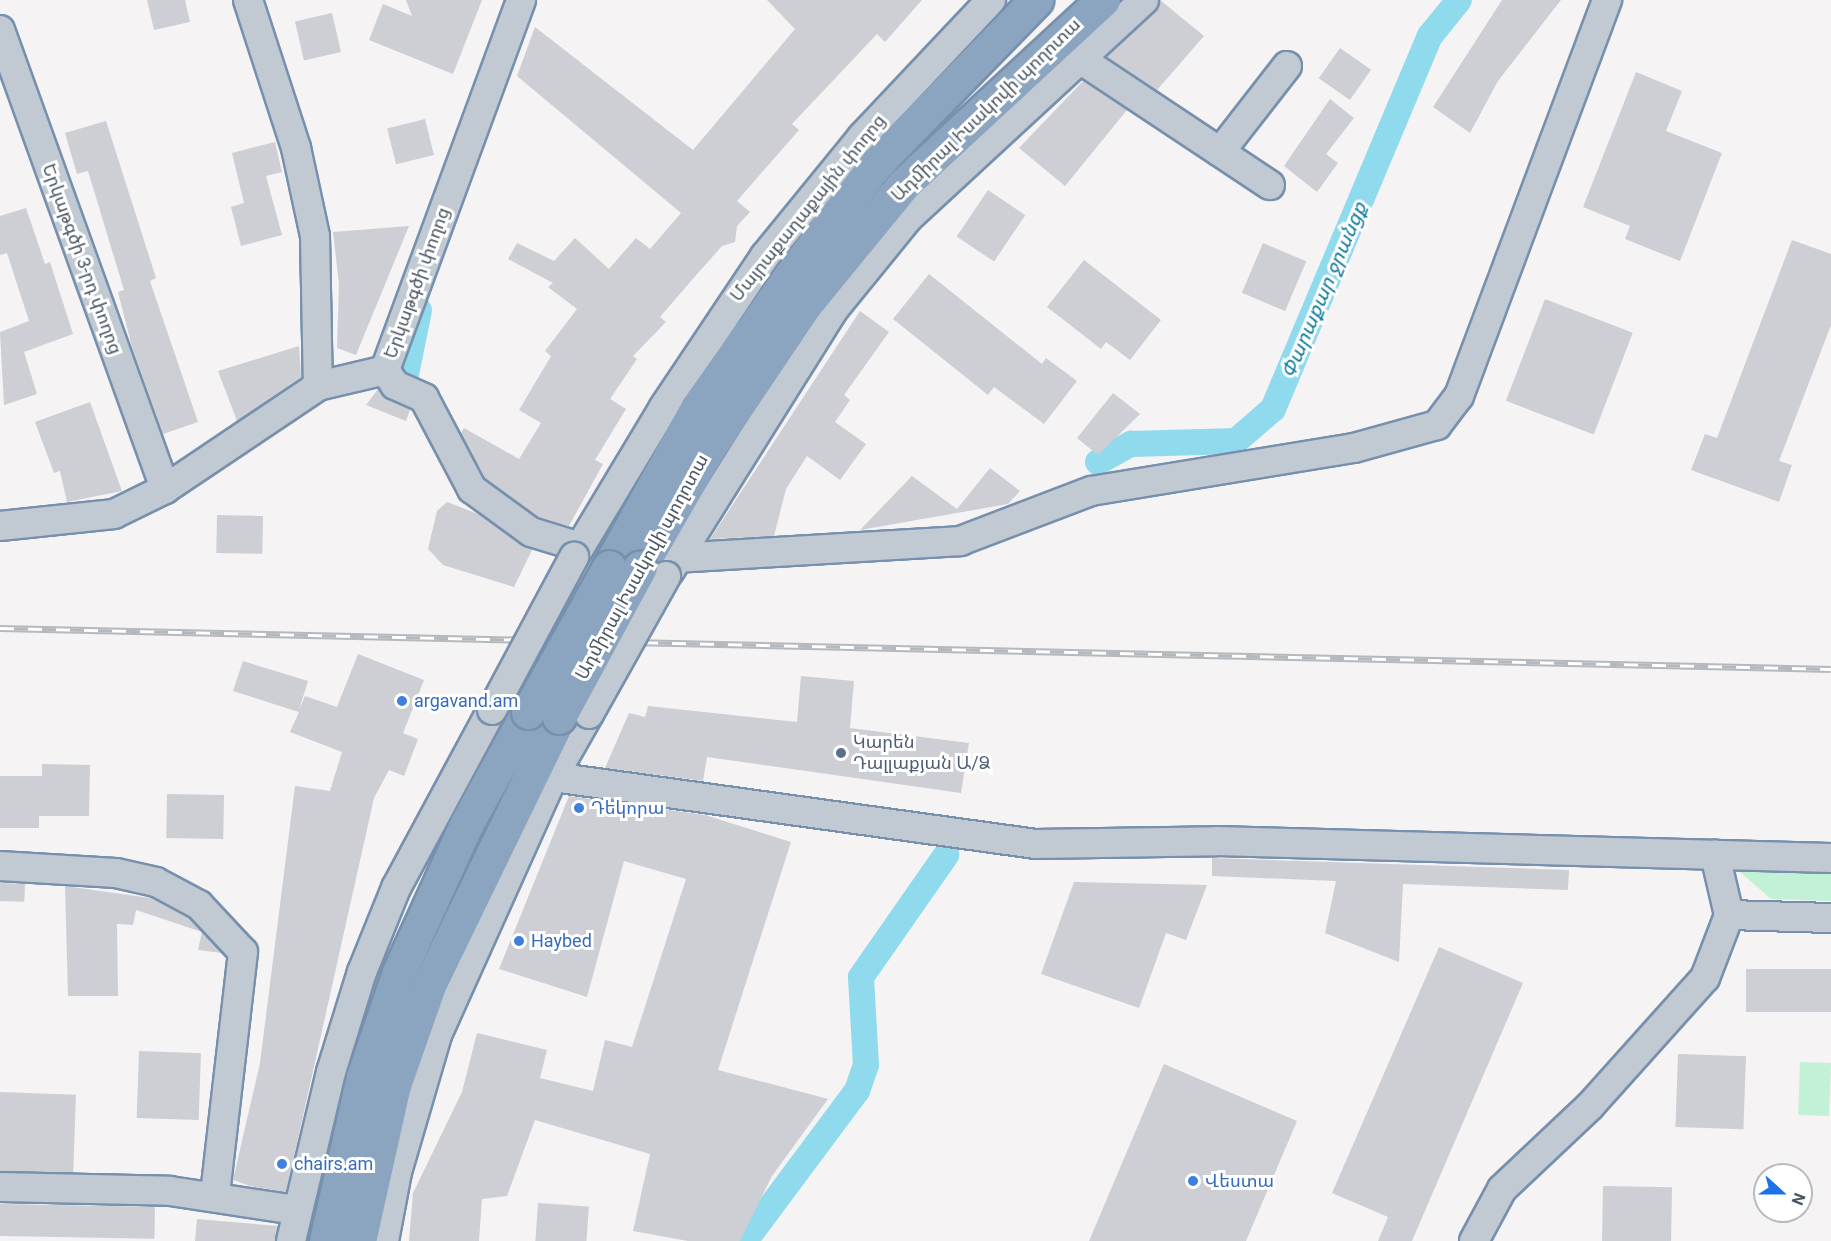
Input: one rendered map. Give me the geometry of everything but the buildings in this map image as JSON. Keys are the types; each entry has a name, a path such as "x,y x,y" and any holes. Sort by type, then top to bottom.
{"highway":[{"name":"Ադմիրալ Իսակովի պողոտա","path":"648,567 697,408 790,276 877,163 1036,0"},
{"name":"Ադմիրալ Իսակովի պողոտա","path":"359,1241 394,1085 430,983 559,714 648,567 706,452 804,306 904,184 1068,51 1103,0"},
{"name":"Ադմիրալ Իսակովի պողոտա","path":"326,1241 363,1077 399,972 466,823 559,714"}],"street":[{"path":"248,0 296,148 315,236 318,386"},
{"name":"Երկաթգծի փողոց","path":"0,526 114,514 165,489 318,386 385,370 521,0"},
{"name":"Մայրաքաղաքային փողոց","path":"291,1241 295,1210 362,972 396,888 577,552 765,256 862,137 991,0"},
{"path":"1144,0 1068,51 1270,185"},
{"path":"384,1241 397,1172 437,1035 553,777 559,714 648,567 960,541 1091,490 1354,448 1437,425 1459,396 1607,0"},
{"name":"Երկաթգծի 3-րդ փողոց","path":"0,30 165,489"},
{"path":"1220,152 1287,66"},
{"path":"385,370 395,385 424,398 472,489 531,532 577,552"},
{"path":"553,777 1035,844 1217,842 1831,858"},
{"path":"1474,1241 1502,1189 1590,1106 1705,978 1729,915 1715,855"},
{"path":"0,866 117,873 156,882 199,905 243,952 215,1195"},
{"path":"1729,915 1831,918"},
{"path":"0,1187 215,1195 295,1210"}],"green space":[{"path":"1749,865 1831,866 1831,901 1771,899 1739,871"},
{"path":"1800,1062 1831,1063 1829,1116 1798,1115"}],"waterway":[{"name":"Փարաքար ջրանցք","path":"1098,462 1131,444 1236,441 1273,409 1430,36 1459,0"},
{"path":"406,374 419,310"},
{"name":"Փարաքար ջրանցք","path":"745,1241 857,1091 866,1065 861,977 946,855"}],"railway":[{"path":"0,628 1831,669"}],"place":[{"name":"argavand.am","path":"402,701"},
{"name":"Կարեն Դալլաքյան Ա/Ձ","path":"841,753"},
{"name":"Դեկորա","path":"579,808"},
{"name":"Haybed","path":"519,941"},
{"name":"chairs.am","path":"282,1164"},
{"name":"Վեստա","path":"1193,1181"}]}
